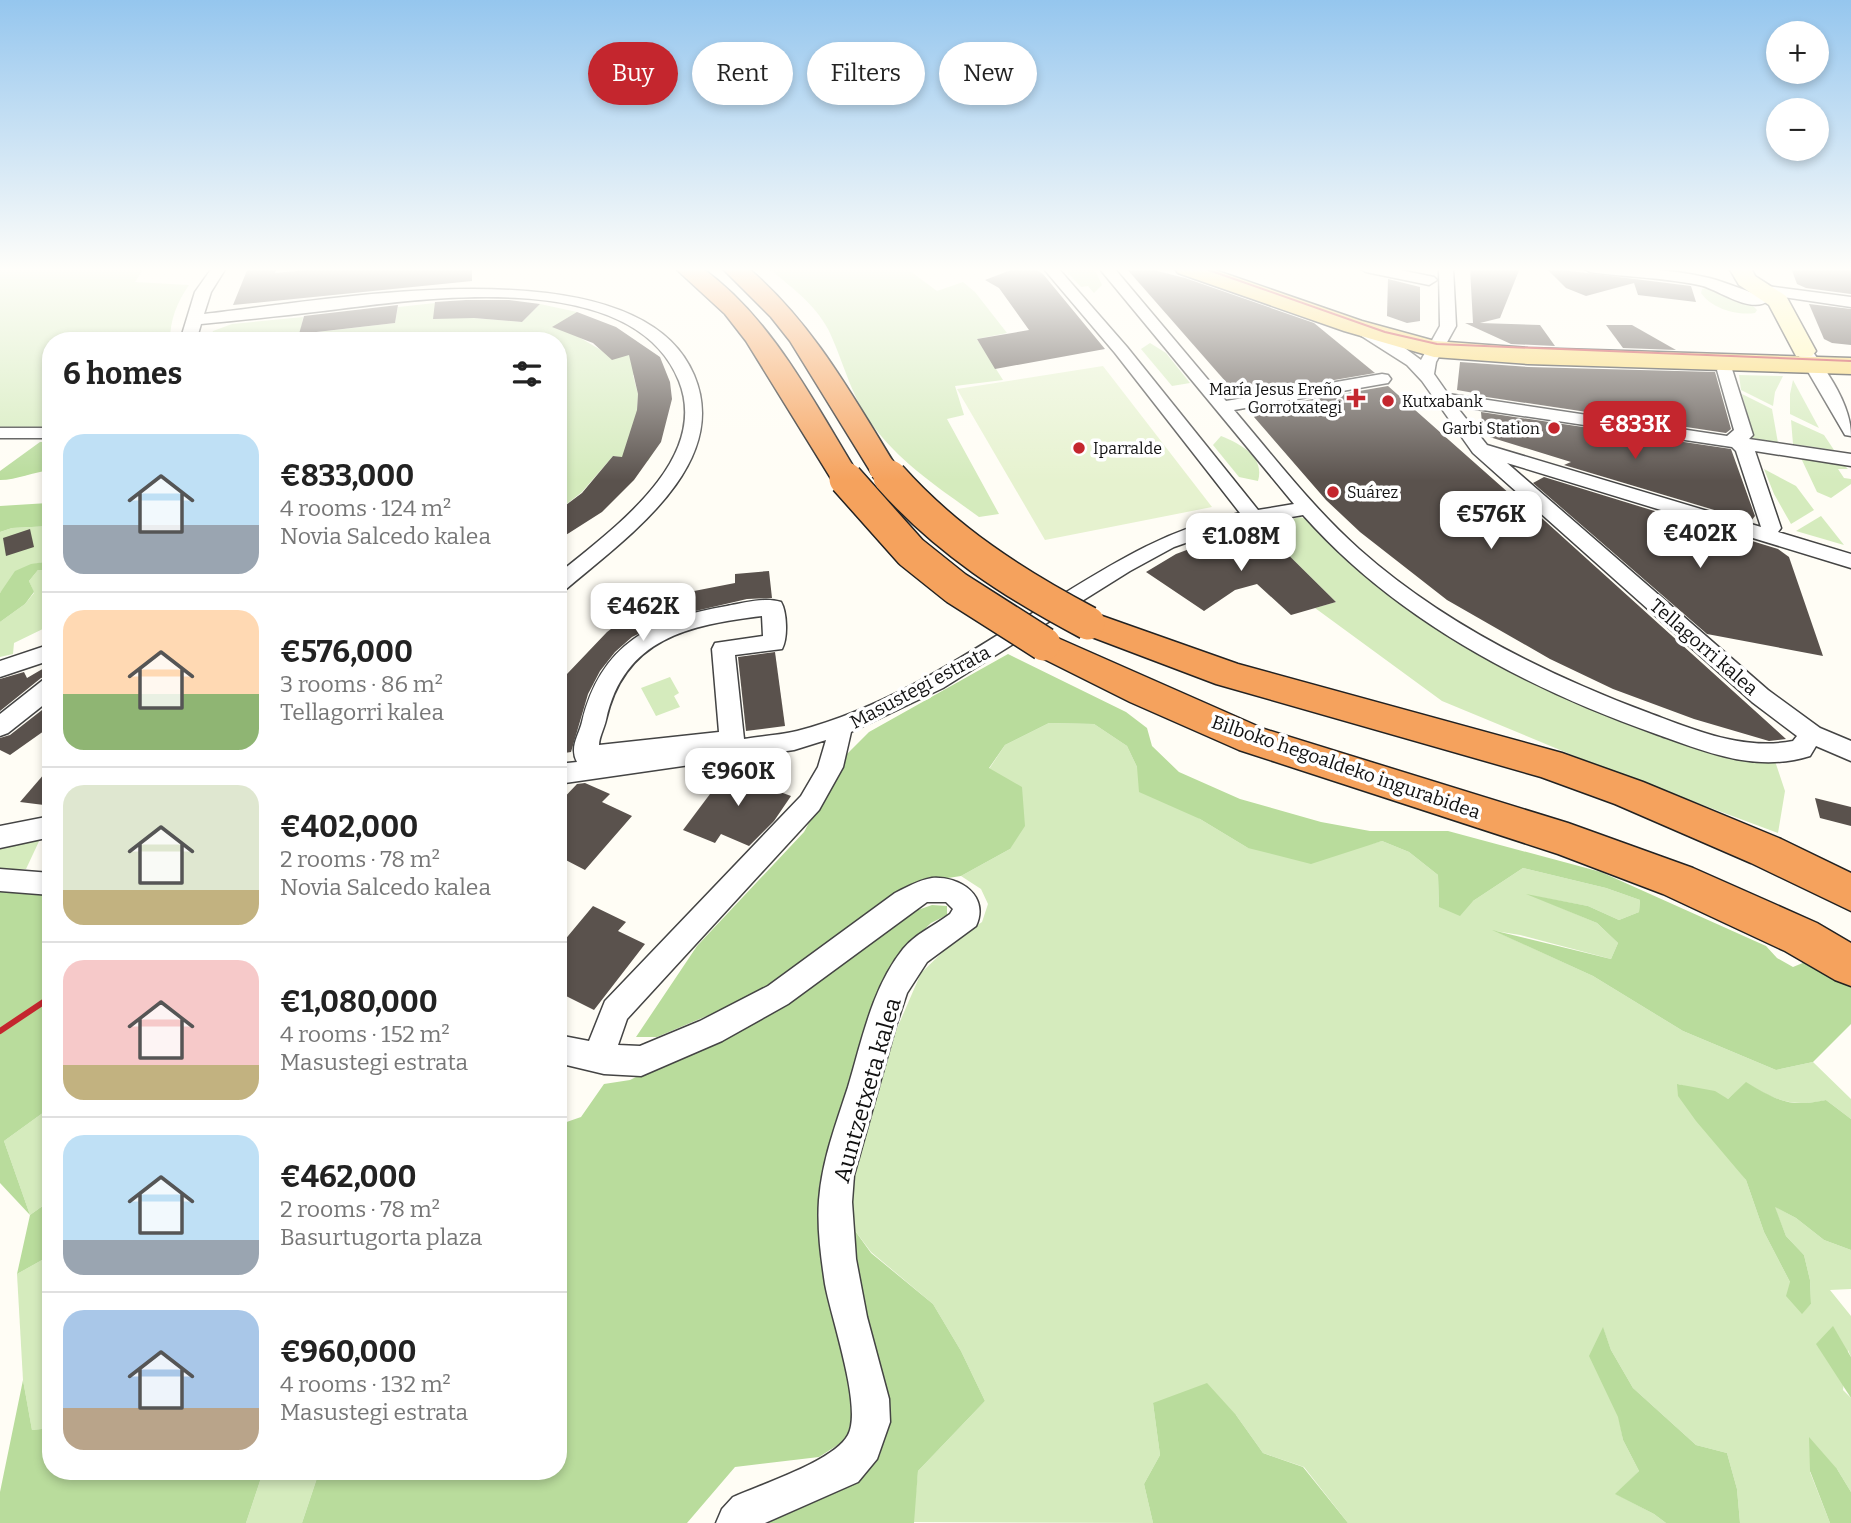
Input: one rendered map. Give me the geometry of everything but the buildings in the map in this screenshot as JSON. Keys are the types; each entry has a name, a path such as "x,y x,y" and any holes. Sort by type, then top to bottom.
{"highway":[{"name":"Bilboko hegoaldeko ingurabidea","path":"758,339 846,479 911,552 956,588 1044,644 1143,693 1252,740 1568,840 1678,881 1801,937 1851,966"},
{"path":"803,339 882,468 906,497 957,544 1031,592 1088,623 1229,675 1548,764 1629,793 1766,851 1851,893"}],"main road":[{"path":"1422,339 1522,356 1809,357 1851,352"},
{"path":"1430,339 1438,342"},
{"path":"1809,357 1851,366"}],"street":[{"path":"567,577 638,516 663,488 685,455 692,438 696,412 691,383 674,353 661,339"},
{"path":"1111,339 1253,517"},
{"path":"1165,339 1306,509 1353,555 1479,643 1602,706 1713,745 1754,755 1783,754 1801,749 1812,734"},
{"name":"Tellagorri kalea","path":"1378,339 1401,351 1427,376 1464,432 1541,505 1789,719 1812,734 1851,752"},
{"path":"1427,376 1428,362 1440,339"},
{"path":"1800,339 1851,432"},
{"path":"1726,370 1744,435 1736,435 1749,458 1771,528"},
{"path":"1222,407 1382,379"},
{"path":"1441,398 1851,460"},
{"path":"0,433 42,433"},
{"path":"1480,449 1851,561"},
{"name":"Masustegi estrata","path":"567,773 794,741 839,728 994,648 1182,536 1253,517 1306,509"},
{"path":"772,607 774,643 723,649 732,740 586,756 586,751 587,734 591,733 595,705 607,678 622,659 639,645 659,632 708,615 772,607"},
{"path":"0,669 42,655"},
{"path":"0,727 42,693"},
{"path":"598,1058 615,1011 815,796 840,742 839,728"},
{"path":"0,837 42,828"},
{"path":"0,880 42,883"},
{"name":"Auntzetxeta kalea","path":"567,1051 598,1058 641,1061 711,1031 778,995 905,901 925,891 950,891 958,894 965,902 966,917 922,948 899,981 877,1038 838,1175 835,1213 838,1255 871,1399 871,1422 863,1446 844,1468 747,1511 736,1523"}],"green space":[{"path":"0,339 42,339 42,429 0,430"},
{"path":"567,339 582,339 606,353 647,349 660,369 633,375 638,394 637,410 662,437 648,461 613,456 582,492 567,504"},
{"path":"977,339 1003,380 955,386 964,415 947,419 999,514 979,517 921,474 894,450 863,411 833,341"},
{"path":"1150,343 1166,353 1190,383 1172,386 1141,349"},
{"name":"Iparralde","path":"1103,366 1212,507 1045,540 957,389"},
{"path":"1739,375 1783,376 1775,392 1773,406 1741,390"},
{"path":"1793,380 1819,428 1790,414"},
{"path":"1742,394 1772,409 1778,443 1753,438"},
{"path":"1791,420 1824,435 1834,450 1793,444"},
{"path":"1221,436 1243,447 1255,458 1258,481 1239,477 1213,445"},
{"path":"42,442 42,471 0,480 0,471"},
{"path":"1801,458 1845,466 1848,469 1838,469 1844,478 1851,479 1851,484 1831,498 1817,492"},
{"path":"1764,469 1796,486 1814,510 1791,524"},
{"path":"42,503 42,526 12,528 0,532 0,506"},
{"path":"1821,516 1844,545 1796,531"},
{"path":"1300,517 1316,522 1516,667 1775,761 1785,791 1778,833 1606,769 1442,701 1315,608 1336,602 1260,527"},
{"path":"42,526 42,563 21,570 0,593 0,532 12,528"},
{"path":"42,562 42,570 38,570 29,581 34,592 25,604 0,622 0,593 15,571"},
{"path":"38,570 42,570 42,629 14,643 13,654 0,657 0,622 25,604 34,593 29,581"},
{"path":"1008,654 1126,712 1147,728 1152,746 1179,772 1240,799 1321,822 1370,831 1448,831 1601,872 1766,946 1777,958 1793,967 1805,962 1851,983 1851,1024 1813,1062 1776,1070 1683,1031 1593,976 1492,930 1611,959 1618,943 1597,923 1526,894 1588,906 1619,920 1639,912 1640,900 1606,888 1523,868 1473,901 1460,916 1439,907 1438,875 1409,852 1382,841 1311,864 1248,848 1200,819 1139,792 1137,767 1127,746 1094,724 1049,723 1005,745 989,768 1022,787 1025,826 1010,849 961,876 922,882 804,967 728,1007 657,1037 636,1037 697,946 804,832 846,755 869,732"},
{"path":"670,677 679,693 674,696 680,707 656,716 641,688"},
{"path":"1049,723 1094,724 1127,746 1137,767 1200,819 1248,848 1352,849 1382,841 1409,852 1438,875 1439,907 1473,901 1523,868 1606,888 1640,900 1639,912 1619,920 1588,906 1533,896 1597,923 1618,943 1611,959 1495,931 1593,976 1683,1031 1776,1070 1813,1062 1851,1099 1851,1119 1826,1100 1793,1103 1766,1094 1746,1083 1728,1099 1678,1084 1746,1180 1764,1232 1790,1282 1802,1313 1811,1304 1810,1280 1804,1255 1786,1236 1774,1206 1796,1218 1824,1240 1851,1250 1851,1289 1830,1290 1851,1316 1851,1357 1848,1350 1843,1390 1851,1398 1851,1492 1837,1469 1810,1472 1830,1523 1740,1523 1737,1489 1727,1453 1696,1445 1633,1388 1611,1350 1603,1328 1623,1440 1639,1471 1616,1494 1666,1523 1348,1523 1304,1467 1263,1453 1236,1415 1153,1403 1160,1455 1144,1484 1153,1523 913,1522 918,1471 985,1401 961,1351 933,1304 871,1252 853,1228 848,1187 882,1063 921,973 952,943 982,922 988,904 981,889 961,876 1010,849 989,769 1005,745"},
{"path":"41,837 26,869 0,870 0,846"},
{"path":"42,880 42,1114 4,1141 30,1215 0,1183 0,883"},
{"path":"932,905 947,906 947,915 931,923 910,943 828,1165 857,1410 847,1439 819,1457 735,1467 687,1523 302,1523 316,1480 567,1480 567,1122 581,1117 604,1084 630,1080 668,1061 870,941 915,911"},
{"path":"1746,1082 1784,1101 1803,1103 1826,1100 1851,1119 1851,1250 1824,1240 1796,1218 1775,1207 1786,1236 1804,1255 1810,1280 1811,1304 1802,1314 1786,1296 1790,1282 1764,1232 1746,1180 1678,1096 1677,1084 1715,1091 1728,1099"},
{"path":"42,1114 42,1206 30,1215 4,1141"},
{"path":"42,1206 42,1260 17,1274 30,1215"},
{"path":"853,1228 871,1253 933,1304 961,1351 985,1401 918,1471 914,1523 768,1523 796,1505 848,1487 880,1455 887,1409 861,1296"},
{"path":"42,1260 42,1429 32,1430 23,1380 17,1274"},
{"path":"1833,1326 1851,1357 1851,1398 1816,1344"},
{"path":"1603,1327 1611,1350 1633,1388 1696,1445 1727,1453 1737,1489 1740,1523 1666,1523 1615,1494 1639,1471 1623,1440 1618,1417 1589,1356"},
{"path":"23,1380 32,1430 42,1429 42,1480 260,1480 246,1523 0,1523 0,1492"},
{"path":"1207,1383 1236,1415 1263,1453 1303,1467 1348,1523 1153,1523 1144,1484 1160,1455 1153,1403"},
{"path":"1809,1437 1837,1469 1851,1492 1851,1523 1830,1523 1810,1471"},
{"path":"260,1480 316,1480 302,1523 246,1523"}],"tram line":[{"path":"1416,339 1437,344 1851,361"}],"railway":[{"path":"0,1031 42,1003"}],"place":[{"name":"María Jesus Ereño Gorrotxategi","path":"1356,398"},
{"name":"Kutxabank","path":"1388,401"},
{"name":"Garbi Station","path":"1554,428"},
{"name":"Iparralde","path":"1079,448"},
{"name":"Suárez","path":"1333,492"}]}
